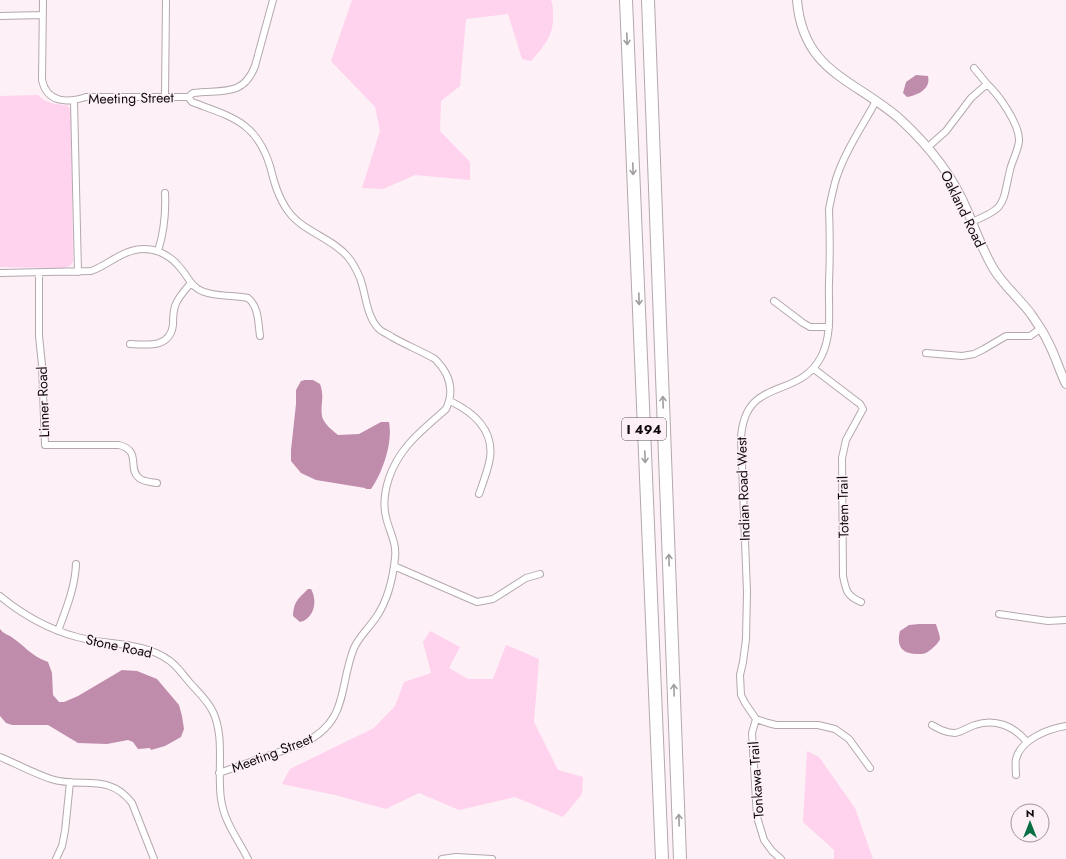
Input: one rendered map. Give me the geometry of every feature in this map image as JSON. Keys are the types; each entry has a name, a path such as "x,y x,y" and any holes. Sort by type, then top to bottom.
{"highway":[{"name":"I 494","path":"626,0 662,859"},
{"name":"I 494","path":"648,0 680,859"}],"street":[{"path":"43,0 42,80 44,88 49,95 57,99 74,101 78,272"},
{"path":"165,97 166,0"},
{"path":"188,97 192,93 232,90 247,82 255,66 273,0"},
{"name":"Oakland Road","path":"796,0 804,33 820,60 834,73 900,119 928,147 946,170 972,222 979,242 995,272 1030,314 1047,339 1066,384"},
{"path":"0,16 43,15"},
{"path":"972,222 992,213 998,208 1003,200 1010,169 1019,141 1017,128 1002,101 974,68"},
{"path":"928,147 946,131 971,98 987,84"},
{"name":"Meeting Street","path":"74,101 86,97 188,97 192,102 239,121 256,136 266,156 281,201 296,221 339,249 348,257 360,277 373,321 379,330 435,359 442,366 450,385 450,401 446,408 407,445 396,462 389,480 385,508 386,518 395,547 394,566 388,594 377,616 360,637 355,647 342,699 331,722 313,739 219,773"},
{"name":"Indian Road West","path":"756,719 745,703 740,686 747,615 741,438 742,424 749,408 761,396 798,380 814,369 825,349 829,327 829,210 836,179 847,152 876,101"},
{"path":"158,251 163,236 165,193"},
{"path":"0,273 91,271 127,252 133,250 151,249 168,256 176,263 191,283 198,289 205,292 248,298 252,301 257,312 260,336"},
{"name":"Linner Road","path":"39,273 39,336 42,365 45,445 119,445 125,447 133,455 136,474 140,479 157,483"},
{"path":"130,344 156,344 167,338 171,332 175,306 178,298 191,283"},
{"path":"774,301 810,327 829,327"},
{"path":"926,353 949,356 968,355 984,349 1006,336 1030,336 1040,329"},
{"name":"Totem Trail","path":"814,369 860,404 863,409 846,440 842,458 844,576 848,593 853,599 861,602"},
{"path":"450,401 475,416 483,427 488,439 490,457 479,494"},
{"path":"58,631 72,590 76,564"},
{"path":"394,566 477,602 493,599 526,578 540,574"},
{"name":"Stone Road","path":"0,596 25,615 58,631 78,637 147,649 159,654 171,662 212,710 219,730 219,773 221,800 224,814 229,827 248,859"},
{"path":"999,614 1048,621 1066,620"},
{"path":"756,719 776,725 818,724 835,729 849,739 870,768"},
{"name":"Tonkawa Trail","path":"756,719 752,733 757,817 764,840 772,851 781,859"},
{"path":"932,725 944,731 956,733 982,723 1000,723 1018,732 1027,742"},
{"path":"1016,775 1016,759 1022,747 1027,742 1045,733 1066,726"},
{"path":"0,757 51,779 110,785 119,789 132,803 154,859"},
{"path":"56,859 62,846 65,831 70,782"},
{"path":"442,859 471,857 492,859"}],"shaded area":[{"path":"352,0 551,0 553,6 552,30 547,41 531,61 522,59 508,14 466,19 460,86 441,101 440,131 470,162 470,180 415,175 383,189 362,188 380,131 375,107 331,61"},
{"path":"916,75 928,76 928,84 923,91 907,97 903,93 906,82"},
{"path":"38,95 48,102 67,105 71,110 73,261 70,266 63,268 0,267 0,96"},
{"path":"313,380 320,384 322,393 323,419 328,427 338,435 359,434 381,422 389,422 390,439 386,457 371,489 316,480 301,473 291,461 296,390 301,381"},
{"path":"308,589 311,589 313,594 313,609 309,617 300,622 293,616 294,607 299,598"},
{"path":"936,624 940,639 930,651 926,653 907,653 901,648 900,645 900,631 909,625"},
{"path":"0,629 15,639 32,654 48,662 52,673 53,695 59,702 64,702 78,696 122,670 137,671 157,679 179,705 184,729 181,737 165,746 151,750 150,748 138,749 133,742 128,740 107,744 78,743 48,725 12,725 6,723 0,716"},
{"path":"430,631 460,647 449,668 468,679 493,679 506,645 539,659 534,722 558,770 583,777 582,794 563,817 515,797 459,810 419,793 386,809 335,795 282,784 290,769 374,728 395,706 404,682 431,673 423,642"},
{"path":"807,751 819,757 855,808 873,859 834,859 834,850 803,822"}]}
